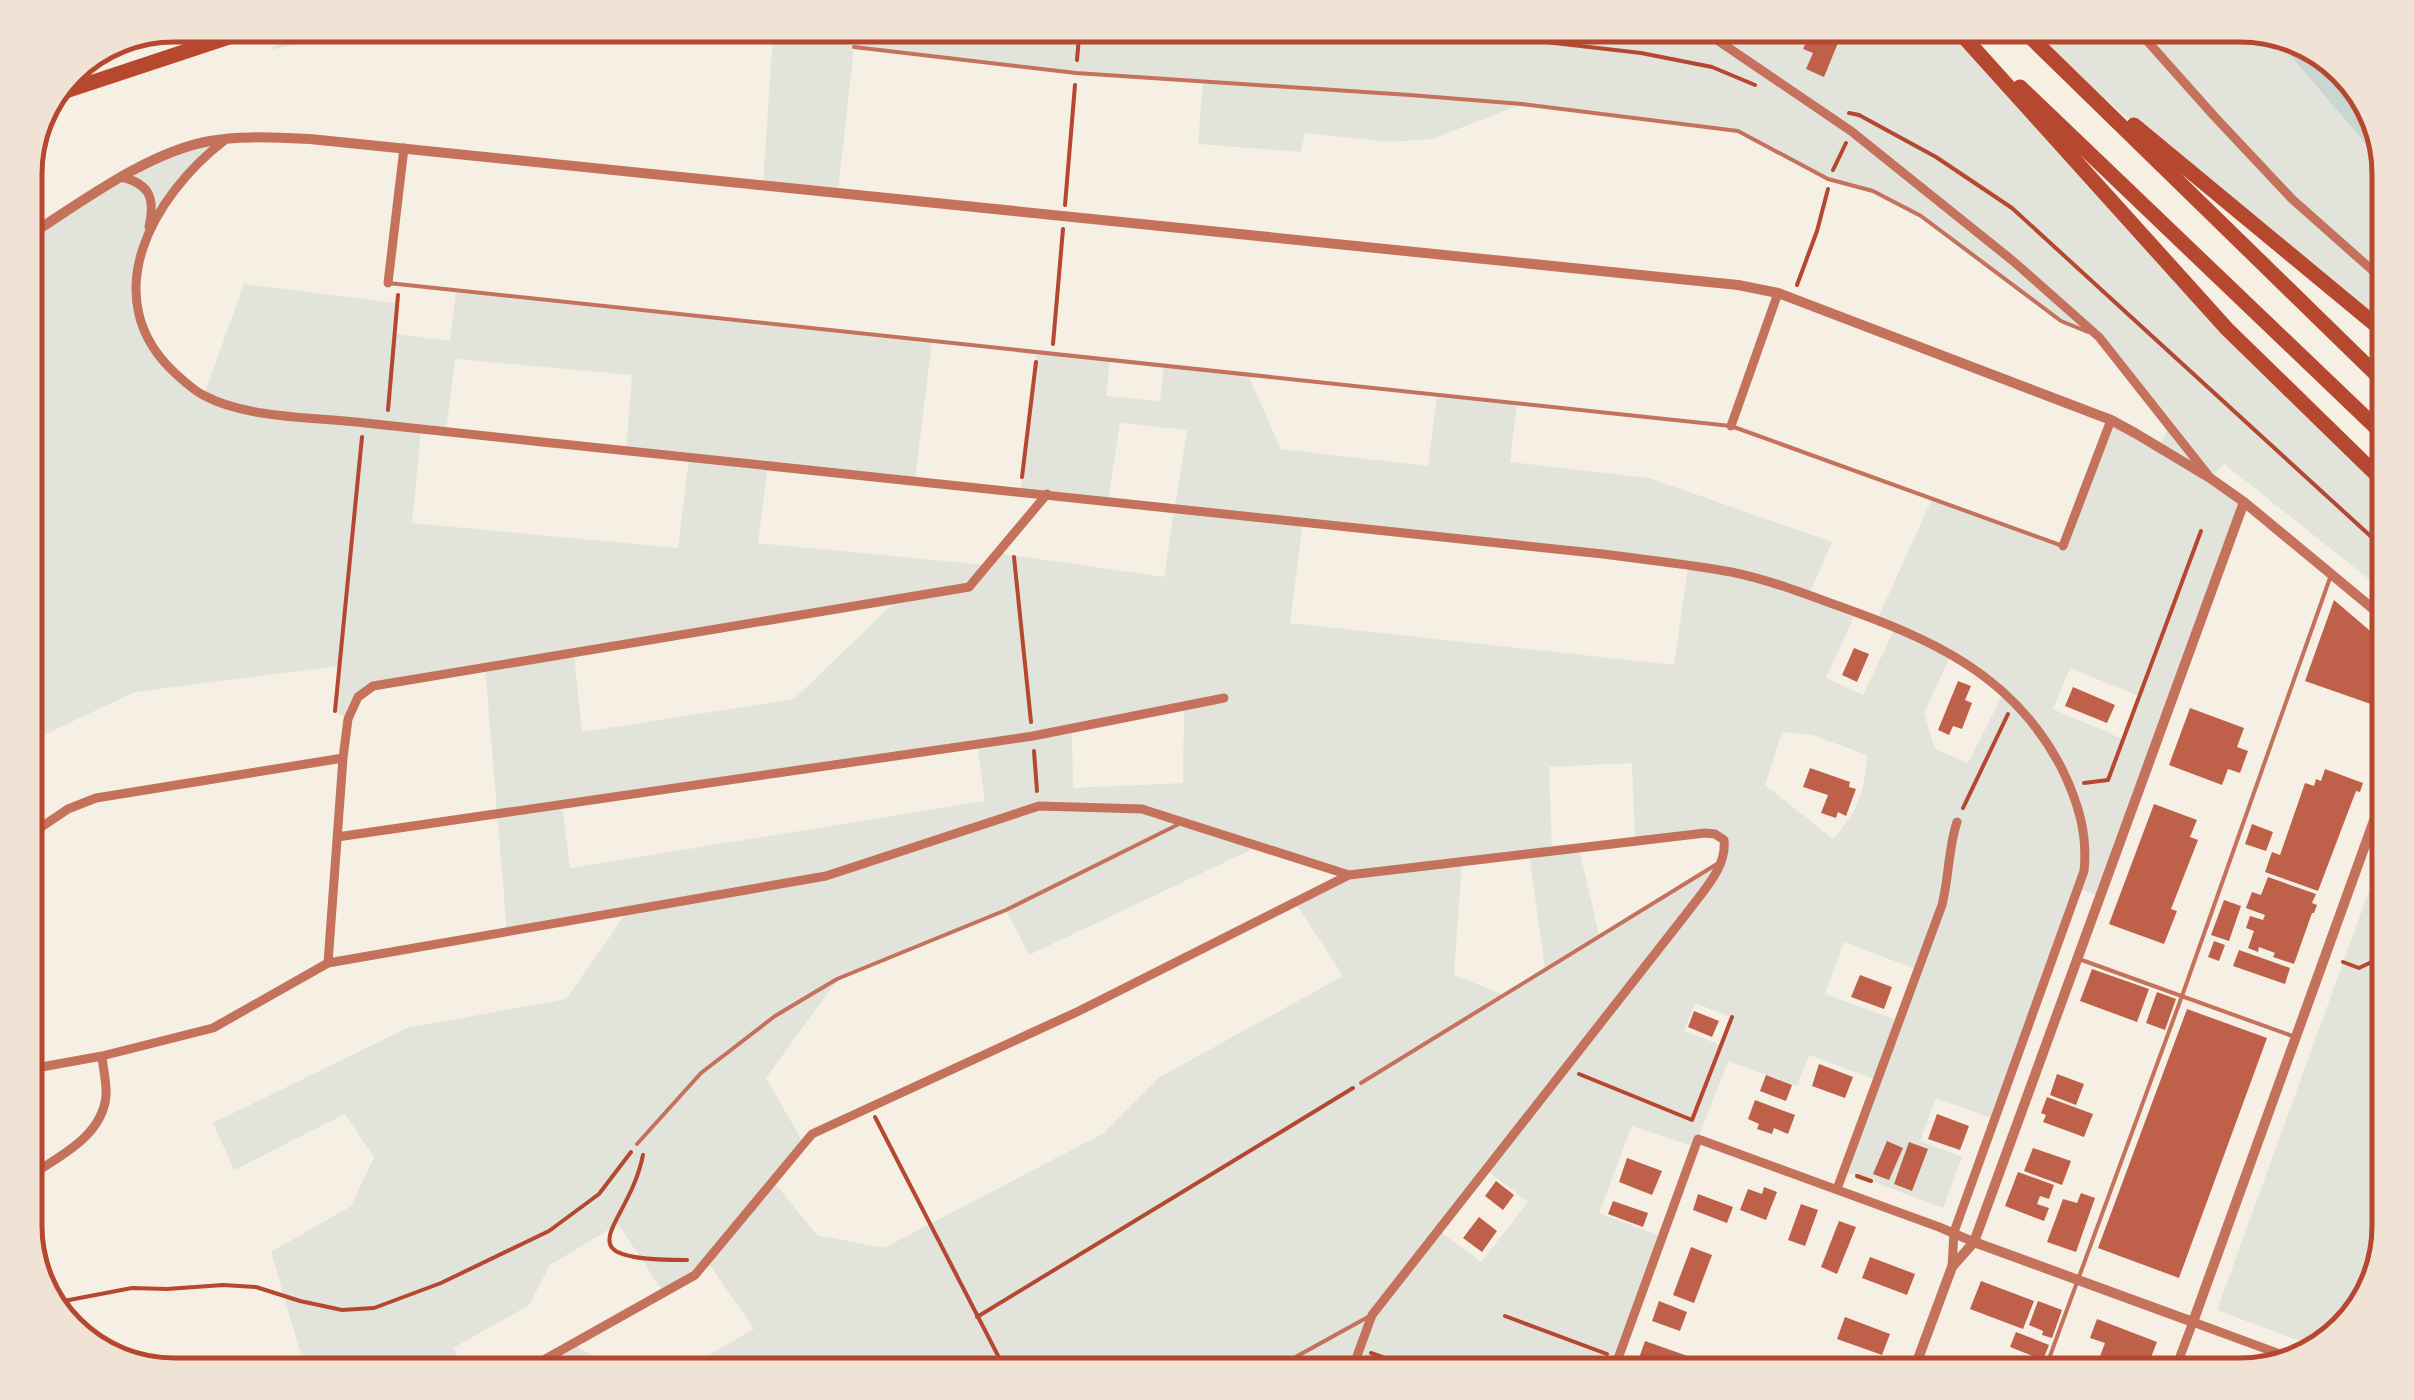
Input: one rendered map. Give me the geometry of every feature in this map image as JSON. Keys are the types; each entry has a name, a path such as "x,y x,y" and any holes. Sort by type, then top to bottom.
{"highway":[{"path":"75,88 214,42"},
{"path":"1969,42 2227,329 2371,470"},
{"path":"1972,42 2371,423"},
{"path":"2036,42 2371,370"},
{"path":"2057,61 2371,321"}],"street":[{"path":"1719,42 1851,131 2013,261 2099,337 2210,478"},
{"path":"2149,42 2292,199 2371,270"},
{"path":"146,240 188,174 227,138"},
{"path":"43,227 121,177 177,150 227,138 310,139 1719,283 1792,298 2111,420 2244,502 2371,607"},
{"path":"393,284 404,148"},
{"path":"121,177 135,180 147,190 152,212 136,274 136,302 148,341 161,360 186,383 204,396 232,406 386,426 1603,554 1734,573 1895,627 1976,670 1998,686 2032,722 2070,784 2085,835 2084,871 1954,1232 1952,1267 1918,1358"},
{"path":"1731,426 1778,294"},
{"path":"2063,546 2111,420"},
{"path":"328,963 348,718 358,697 373,686 969,587 1047,494"},
{"path":"1952,1267 1974,1242 2244,502"},
{"path":"338,837 1033,736 1224,698"},
{"path":"43,826 68,809 96,798 343,758"},
{"path":"43,1067 214,1028 328,963 826,876 1039,806 1142,809 1349,875"},
{"path":"1837,1189 1942,906 1956,822"},
{"path":"2180,1358 2372,827"},
{"path":"547,1358 695,1275 812,1134 1079,1011 1349,875 1705,833 1724,840 1722,861 1690,909 1372,1315 1356,1358"},
{"path":"43,1166 96,1126 104,1110 106,1092 102,1056"},
{"path":"1618,1358 1698,1139 2276,1352"}],"lane":[{"path":"854,46 1076,73 1522,104 1738,131 1830,180 1874,191 1921,216 2061,321 2099,337"},
{"path":"393,284 1731,426 2063,546"},
{"path":"2049,1358 2332,574"},
{"path":"637,1144 701,1073 775,1016 822,988 1006,910 1183,822"},
{"path":"1361,1083 1722,861"},
{"path":"2078,959 2296,1037"},
{"path":"1294,1358 1372,1315"}],"path":[{"path":"1052,354 1079,42"},
{"path":"1792,298 1817,231 1830,180 1851,131"},
{"path":"386,426 393,284"},
{"path":"1020,491 1037,352"},
{"path":"348,718 334,710 363,423"},
{"path":"2070,784 2108,780 2201,531"},
{"path":"1011,535 1039,806"},
{"path":"1956,822 2008,714"},
{"path":"2343,962 2359,968 2372,962"},
{"path":"1574,1072 1692,1120 1732,1017"},
{"path":"977,1318 1361,1083"},
{"path":"870,1107 999,1358"},
{"path":"647,1134 630,1193 610,1228 610,1249 620,1255 654,1260 707,1260"},
{"path":"66,1301 132,1288 223,1285 256,1288 342,1310 374,1308 441,1283 549,1231 599,1194 637,1144"},
{"path":"1506,1316 1607,1354"},
{"path":"1370,1353 1384,1358"}],"shaded area":[{"path":"279,42 306,42 269,50"},
{"path":"772,42 1968,42 2153,249 2371,469 2371,581 2224,464 2211,477 2244,502 2101,897 2078,888 1994,1119 1936,1098 1920,1141 1962,1157 1943,1208 1844,1171 1877,1080 1809,1055 1797,1086 1728,1061 1698,1139 1689,1145 1632,1126 1599,1213 1663,1237 1618,1358 1607,1355 704,1358 754,1329 707,1261 695,1275 664,1293 618,1224 550,1265 529,1305 453,1348 459,1358 302,1358 271,1252 351,1206 374,1157 345,1114 234,1170 213,1123 407,1028 566,999 627,912 507,932 485,668 373,686 358,697 348,719 334,711 338,666 135,692 43,737 43,228 177,151 227,139 162,210 136,274 148,341 204,395 244,284 397,303 395,334 450,341 456,291 932,341 915,480 768,465 758,543 987,565 997,553 1164,577 1187,430 1120,423 1108,501 1020,491 1037,352 1110,360 1106,396 1160,401 1164,366 1248,375 1281,449 1428,466 1437,395 1517,403 1510,462 1649,478 1832,542 1809,595 1856,612 1826,678 1863,695 1895,628 1877,620 1932,499 2063,546 2111,420 2160,446 2169,426 2099,337 2061,321 1921,216 1873,191 1828,179 1738,131 1517,106 1432,139 1391,142 1305,133 1301,152 1198,144 1203,82 1076,73 854,47 838,192 763,184","holes":["455,359 632,375 626,451 689,457 678,548 412,523 421,430 446,432","1303,522 1688,566 1674,665 1290,623","897,600 794,699 582,732 574,653","1951,655 2004,692 1968,763 1935,749 1924,713","2070,668 2139,696 2123,739 2053,709","1184,707 1183,783 1073,788 1072,728","1782,732 1812,735 1867,755 1859,801 1833,839 1765,785","977,745 985,801 570,868 562,805","1632,763 1635,842 1715,834 1725,851 1721,862 1599,935 1579,848 1552,851 1549,767","1259,846 1348,876 1295,902 1343,976 1160,1077 1104,1133 884,1248 817,1235 773,1181 804,1144 766,1078 838,979 1006,910 1029,955","1529,854 1545,969 1504,995 1454,975 1462,862","1844,942 1918,970 1899,1021 1825,994","1695,1003 1731,1017 1721,1045 1684,1031","1485,1169 1528,1202 1481,1262 1438,1230"]},
{"path":"2036,42 2240,42 2287,52 2369,146 2371,321"},
{"path":"2287,52 2306,60 2333,81 2354,108 2369,146"},
{"path":"2372,884 2372,1226 2367,1260 2344,1306 2302,1342 2217,1310"},
{"path":"572,1344 597,1358 547,1358"}],"building":[{"path":"1806,42 1838,42 1824,77 1806,69 1813,53 1803,49"},
{"path":"2334,600 2371,632 2372,704 2305,681"},
{"path":"1854,648 1869,654 1857,682 1842,675"},
{"path":"1958,681 1971,686 1965,700 1972,703 1962,729 1953,726 1949,735 1938,730"},
{"path":"2073,687 2115,705 2107,723 2065,706"},
{"path":"2190,708 2244,728 2237,747 2248,751 2240,773 2228,769 2222,785 2169,765"},
{"path":"1810,768 1850,782 1849,787 1856,789 1846,816 1838,812 1836,818 1821,813 1828,795 1803,787"},
{"path":"2325,769 2363,783 2360,792 2356,791 2318,891 2265,872 2272,852 2280,855 2305,783 2314,786 2316,779 2321,781"},
{"path":"2154,804 2197,820 2190,837 2198,840 2171,909 2177,911 2164,944 2109,924"},
{"path":"2252,824 2273,832 2266,851 2245,844"},
{"path":"2268,877 2316,894 2312,903 2317,905 2294,964 2259,947 2258,952 2248,948 2254,931 2246,928 2250,916 2263,920 2265,915 2246,908 2252,892 2261,895"},
{"path":"2224,900 2241,906 2229,941 2211,935"},
{"path":"2214,941 2225,945 2219,961 2208,957"},
{"path":"2239,950 2290,968 2285,984 2233,966"},
{"path":"2092,969 2149,989 2137,1022 2080,1001"},
{"path":"1860,975 1892,987 1884,1009 1851,997"},
{"path":"2157,992 2176,999 2165,1030 2146,1023"},
{"path":"2187,1009 2267,1038 2179,1278 2098,1248"},
{"path":"1694,1011 1719,1021 1712,1037 1688,1027"},
{"path":"1819,1064 1853,1077 1845,1098 1812,1086"},
{"path":"2057,1074 2084,1084 2076,1105 2050,1095"},
{"path":"1766,1075 1792,1085 1786,1101 1760,1091"},
{"path":"2047,1097 2093,1114 2084,1137 2043,1122 2046,1115 2041,1113"},
{"path":"1755,1100 1795,1115 1788,1134 1774,1128 1772,1134 1757,1129 1759,1124 1748,1119"},
{"path":"1937,1114 1969,1126 1960,1150 1928,1139"},
{"path":"1887,1141 1903,1148 1889,1180 1873,1174"},
{"path":"1909,1142 1928,1149 1912,1191 1894,1184"},
{"path":"2033,1148 2071,1161 2062,1185 2024,1171"},
{"path":"1627,1158 1662,1171 1652,1195 1619,1182"},
{"path":"2018,1172 2054,1185 2049,1199 2040,1196 2037,1204 2049,1208 2044,1221 2005,1206"},
{"path":"1496,1181 1514,1195 1503,1210 1485,1196"},
{"path":"1764,1187 1777,1192 1766,1220 1740,1210 1748,1189 1762,1194"},
{"path":"2081,1193 2095,1198 2076,1252 2047,1242 2063,1199 2077,1203"},
{"path":"1698,1194 1733,1207 1727,1223 1693,1210"},
{"path":"1613,1201 1648,1213 1643,1227 1608,1214"},
{"path":"1801,1204 1818,1210 1805,1246 1788,1240"},
{"path":"1479,1217 1497,1231 1482,1252 1463,1238"},
{"path":"1839,1221 1856,1227 1837,1274 1821,1267"},
{"path":"1691,1247 1712,1255 1694,1303 1673,1295"},
{"path":"1870,1257 1915,1274 1907,1295 1862,1278"},
{"path":"1981,1281 2034,1301 2023,1329 1970,1309"},
{"path":"1659,1301 1687,1312 1680,1331 1652,1321"},
{"path":"2038,1301 2062,1310 2052,1338 2029,1325"},
{"path":"1845,1317 1890,1334 1882,1355 1837,1339"},
{"path":"2097,1319 2157,1342 2151,1358 2099,1358 2105,1343 2090,1338"},
{"path":"2016,1332 2049,1345 2044,1358 2010,1347"},
{"path":"1645,1341 1693,1358 1639,1358"}]}
